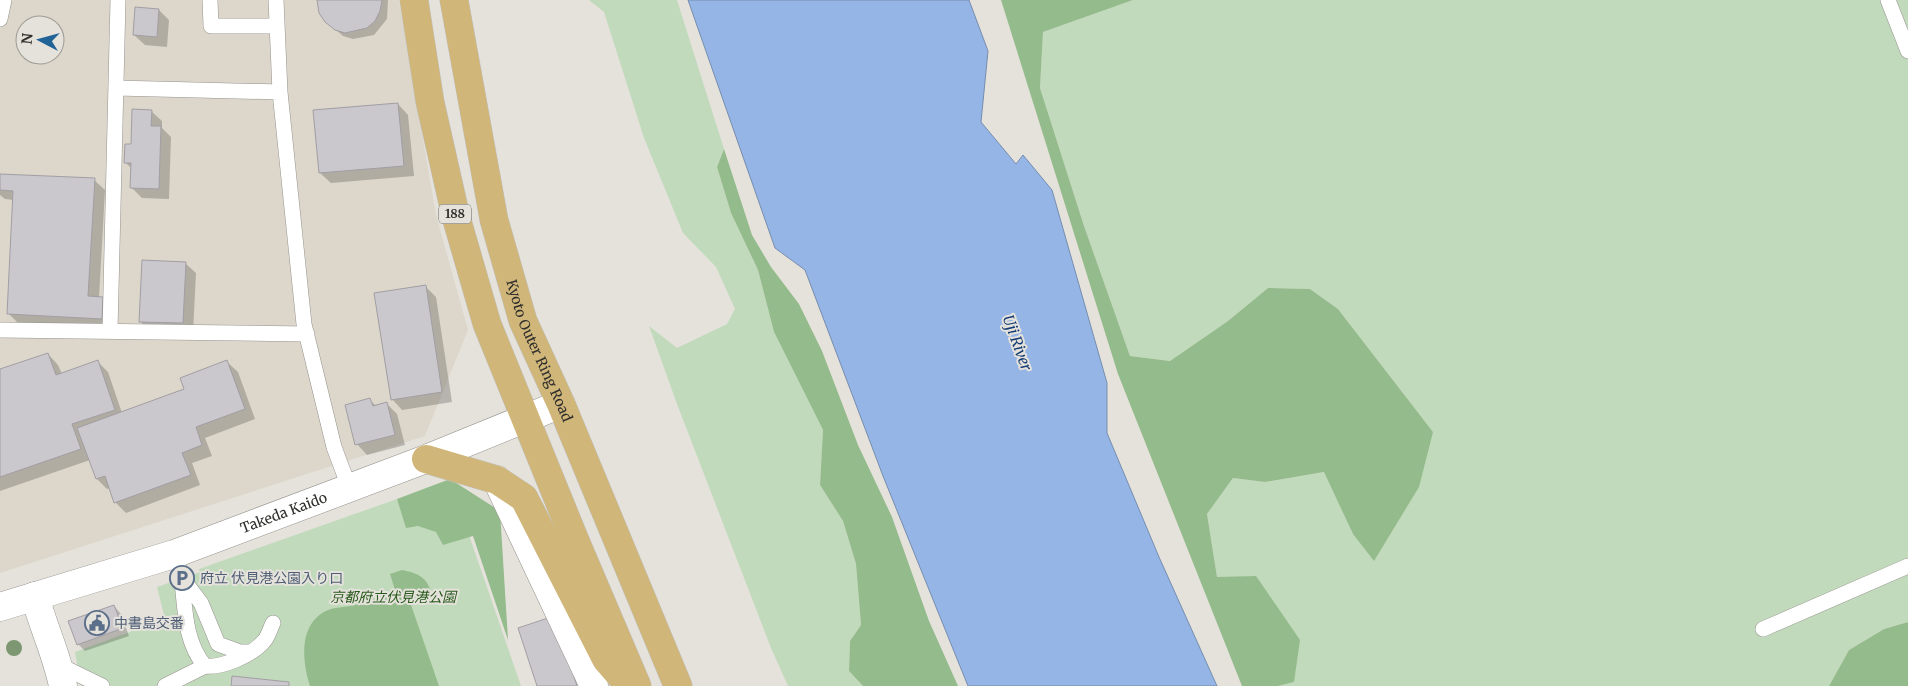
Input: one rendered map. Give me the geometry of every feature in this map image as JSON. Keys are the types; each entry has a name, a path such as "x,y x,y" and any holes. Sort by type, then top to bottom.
{"main road":[{"name":"188","path":"414,0 430,102 456,217 487,324 525,420 637,686"},
{"name":"Kyoto Outer Ring Road","path":"454,0 494,220 523,321 561,404 678,686"},
{"name":"Takeda Kaido","path":"0,607 35,596 178,566 349,487 426,459 561,404"},
{"path":"426,459 497,480 524,498 606,659 630,686"},
{"path":"497,480 594,686"},
{"path":"35,596 41,620 61,676"}],"lane":[{"path":"0,19 4,0"},
{"path":"110,331 118,0"},
{"path":"210,0 211,26 277,26"},
{"path":"276,0 280,92 307,334 334,447 349,487"},
{"path":"1888,0 1908,51"},
{"path":"116,88 280,92"},
{"path":"0,330 307,334"},
{"path":"178,566 201,602 218,644 240,652 252,652"},
{"path":"178,566 184,611 197,656 205,666"},
{"path":"1763,629 1908,566"},
{"path":"164,686 205,666 216,667 252,652 264,641 273,623"},
{"path":"61,676 102,686"}],"shaded area":[{"path":"0,0 399,0 436,215 468,330 425,436 0,573"}],"green space":[{"path":"589,0 677,0 724,149 717,167 731,213 758,270 774,332 823,430 820,485 843,521 856,564 861,625 850,641 849,671 863,686 788,686 771,648 649,326 677,348 727,324 735,309 716,267 683,233 644,138 604,12"},
{"path":"1001,0 1133,0 1043,32 1040,88 1084,226 1130,356 1170,361 1228,321 1268,288 1310,289 1338,309 1433,432 1419,487 1374,561 1353,534 1324,472 1265,482 1233,478 1207,514 1217,577 1256,576 1300,640 1294,682 1278,686 1242,686 1118,374"},
{"path":"1133,0 1908,0 1908,622 1884,629 1849,650 1829,686 1278,686 1294,682 1217,577 1207,514 1233,478 1265,482 1325,472 1353,534 1433,432 1338,309 1310,289 1268,288 1228,321 1170,361 1130,356 1084,226 1040,88 1043,32"},
{"path":"724,149 752,235 771,267 799,304 822,351 858,445 892,517 929,621 958,686 863,686 849,671 850,641 861,625 856,564 843,521 820,485 823,430 774,332 758,270 731,213 717,167"},
{"path":"450,479 500,511 508,640 473,536 443,545 436,532 418,526 406,528 397,499"},
{"name":"京都府立伏見港公園","path":"451,483 521,686 81,686 75,652 165,619 157,587 200,572 199,569 397,499 398,501"},
{"path":"402,570 421,576 431,592 409,599 439,686 310,686 304,654 307,633 311,624 318,616 328,610 354,605 395,590 390,574"},
{"path":"1908,622 1908,686 1829,686 1849,650 1884,629"}],"water":[{"name":"Uji River","path":"688,0 969,0 988,51 981,122 1016,164 1023,155 1052,190 1107,383 1107,433 1159,557 1217,686 968,686 883,476 805,270 775,248"}],"building":[{"path":"317,0 382,0 380,11 375,21 367,28 345,33 335,30 325,22 319,13"},
{"path":"135,7 159,9 157,37 133,35"},
{"path":"398,103 404,166 319,173 313,110"},
{"path":"132,109 152,110 151,126 161,126 159,189 130,188 131,163 124,163 125,144 131,144"},
{"path":"0,174 95,178 88,296 103,297 102,319 7,314 13,191 0,190"},
{"path":"142,260 186,262 183,323 139,322"},
{"path":"426,285 442,392 391,400 374,293"},
{"path":"48,353 56,375 98,360 115,410 72,424 81,449 0,477 0,369"},
{"path":"227,360 245,409 196,427 202,445 182,453 191,475 114,503 105,476 96,479 77,428 184,389 180,378"},
{"path":"370,398 373,406 387,402 395,435 355,445 345,405"},
{"path":"114,605 123,628 77,645 68,621"},
{"path":"554,616 577,686 537,686 518,628"},
{"path":"232,676 289,682 289,686 231,686"}],"place":[{"name":"府立 伏見港公園入り口","path":"182,578"},
{"name":"中書島交番","path":"97,623"}]}
